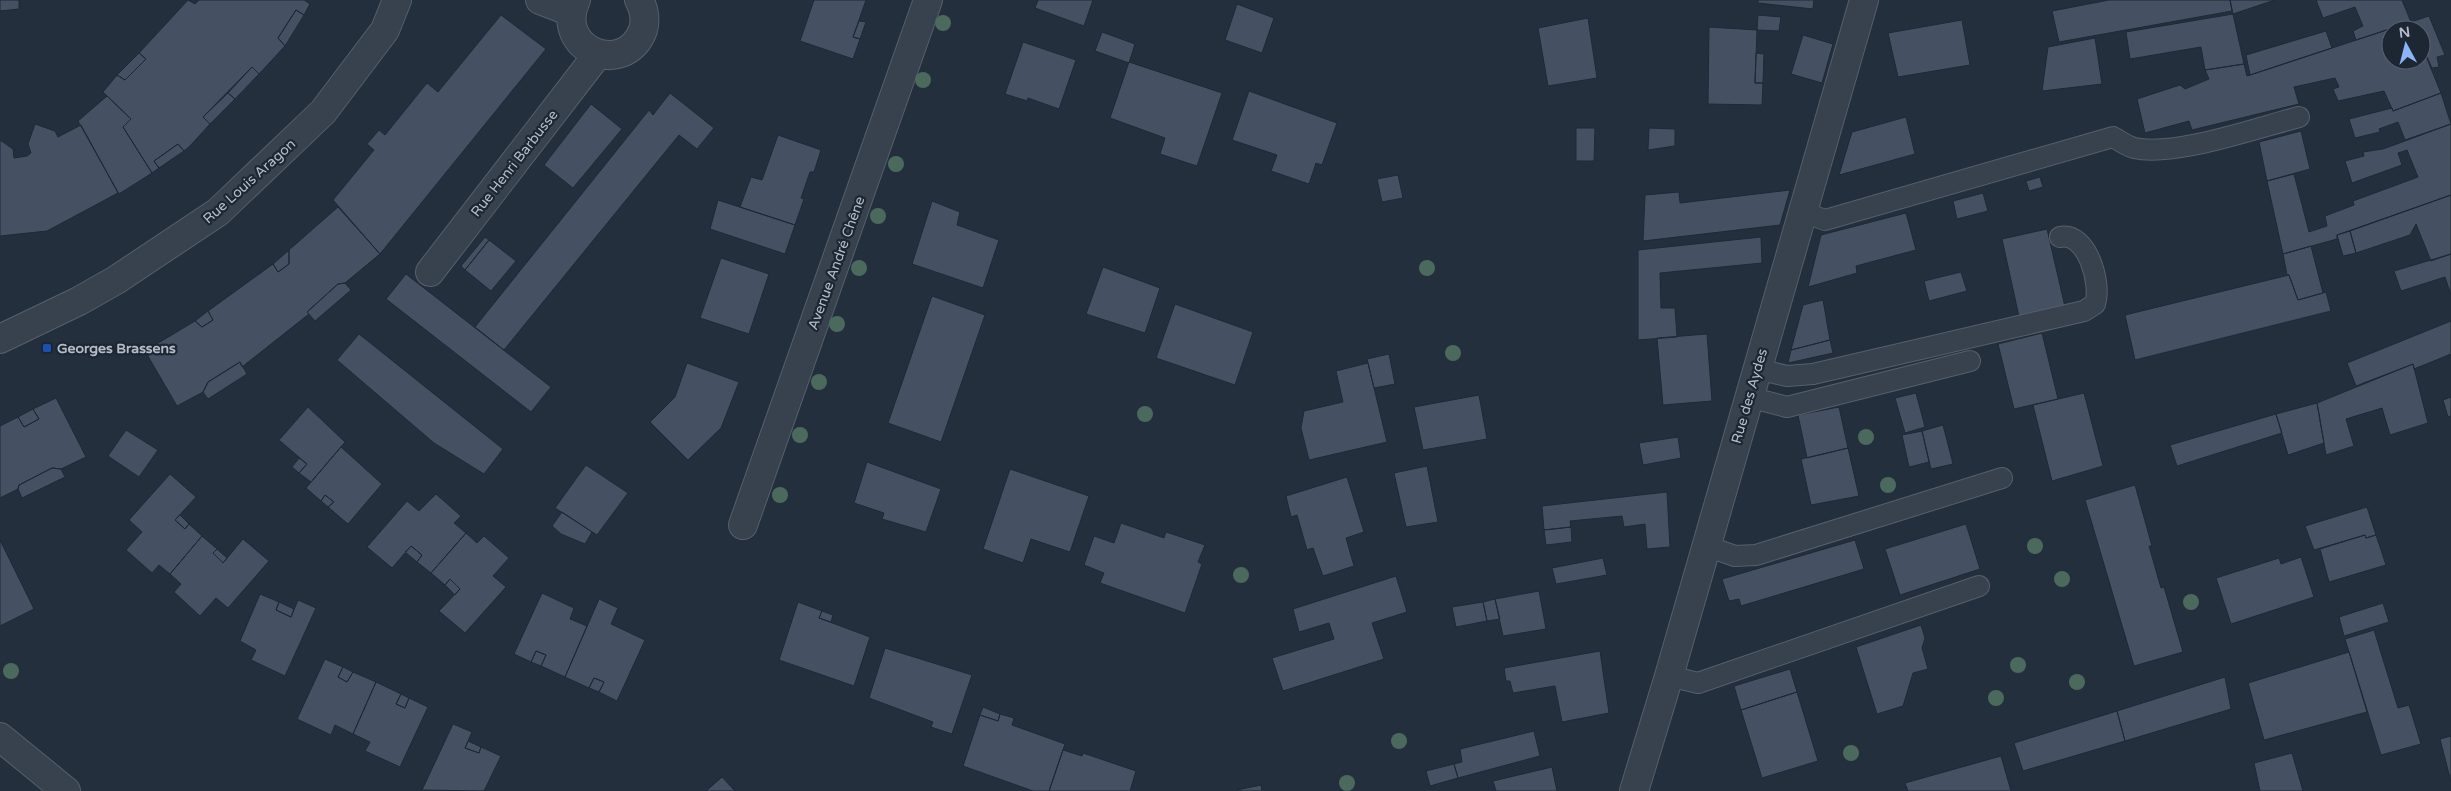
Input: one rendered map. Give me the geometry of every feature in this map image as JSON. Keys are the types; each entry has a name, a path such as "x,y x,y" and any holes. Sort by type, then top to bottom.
{"street":[{"name":"Rue Louis Aragon","path":"0,339 79,301 116,280 218,212 323,112 385,30 397,0"},
{"path":"540,0 574,6 571,22 580,43 588,50 598,54 621,53 639,39 644,27 644,15 639,0"},
{"name":"Avenue André Chêne","path":"743,525 928,0"},
{"name":"Rue des Aydes","path":"1634,791 1670,676 1864,0"},
{"name":"Rue Henri Barbusse","path":"430,272 598,54"},
{"path":"0,737 66,791"}],"lane":[{"path":"1803,212 1825,220 2114,138 2132,147 2176,149 2299,117"},
{"path":"1757,369 1787,376 1813,374 2084,311 2096,304 2098,286 2084,247 2076,239 2067,236 2060,237"},
{"path":"1749,397 1787,407 1970,361"},
{"path":"1706,546 1735,556 1756,555 2002,478"},
{"path":"1670,676 1698,683 1979,586"}],"building":[{"path":"0,0 19,0 19,9 0,11"},
{"path":"188,0 195,4 199,0 304,0 310,4 304,15 296,10 278,38 285,46 259,74 252,67 203,117 210,124 189,147 184,151 178,144 154,161 159,168 152,173 123,127 131,119 103,92 117,75 125,80 146,59 139,53"},
{"path":"814,0 866,0 853,37 860,39 853,59 800,41"},
{"path":"1038,0 1093,0 1084,26 1035,8"},
{"path":"1758,0 1814,0 1813,9 1758,3"},
{"path":"2109,0 2230,0 2232,11 2059,42 2052,11"},
{"path":"2230,0 2275,0 2233,14"},
{"path":"2316,0 2402,0 2410,20 2381,20 2381,32 2356,40 2353,31 2363,26 2355,7 2323,18"},
{"path":"1237,4 1274,18 1262,53 1225,40"},
{"path":"296,10 304,15 285,46 278,38"},
{"path":"2233,14 2244,64 2205,70 2201,47 2130,59 2126,32"},
{"path":"501,15 546,49 380,254 333,200 374,150 367,144 379,130 385,135 427,83 438,92"},
{"path":"1758,15 1781,17 1779,31 1757,30"},
{"path":"2429,16 2431,20 2417,20"},
{"path":"1588,18 1597,78 1548,86 1538,28"},
{"path":"1962,20 1970,65 1898,77 1888,33"},
{"path":"859,21 866,22 860,39 853,37"},
{"path":"2431,21 2445,55 2437,57 2439,67 2432,68"},
{"path":"1709,27 1757,30 1755,83 1763,83 1762,105 1708,104"},
{"path":"2326,31 2332,48 2250,75 2246,55"},
{"path":"1102,32 1135,44 1129,63 1095,51"},
{"path":"2381,32 2381,70 2431,68 2441,93 2393,111 2384,91 2338,101 2333,89 2339,87 2335,78 2294,87 2299,104 2192,130 2189,121 2145,133 2137,99 2180,85 2185,89 2209,79 2205,70 2244,64 2247,76"},
{"path":"1803,35 1833,44 1822,83 1791,74"},
{"path":"2095,38 2102,84 2042,91 2048,47"},
{"path":"1023,42 1076,60 1059,109 1028,98 1027,101 1005,94"},
{"path":"139,53 146,59 125,80 117,75"},
{"path":"1756,53 1764,54 1763,83 1755,83"},
{"path":"1129,62 1222,93 1197,166 1160,154 1165,138 1110,118"},
{"path":"252,67 259,74 235,99 228,93"},
{"path":"1249,91 1337,123 1322,165 1316,163 1309,184 1271,171 1277,155 1232,140"},
{"path":"228,93 235,99 210,124 203,117"},
{"path":"670,93 714,128 697,149 679,135 504,350 475,327 649,110 653,115"},
{"path":"2441,93 2451,124 2405,140 2398,122 2379,129 2380,132 2355,138 2349,119 2392,108 2393,111"},
{"path":"107,96 131,119 123,127 152,173 119,194 78,121"},
{"path":"591,104 622,129 573,188 544,165"},
{"path":"1906,117 1915,154 1839,175 1852,132"},
{"path":"35,124 55,131 58,137 81,125 118,193 47,231 0,236 0,140 13,149 14,158 27,156 31,153 28,144"},
{"path":"2451,124 2451,195 2337,235 2337,239 2283,254 2267,181 2294,174 2309,232 2327,226 2325,216 2354,205 2353,201 2418,177 2407,150 2398,153 2402,165 2352,183 2345,161 2364,156 2363,152 2383,149"},
{"path":"1576,128 1595,128 1594,161 1576,161"},
{"path":"1649,128 1675,129 1675,146 1648,150"},
{"path":"2301,131 2310,169 2267,181 2259,142"},
{"path":"778,135 821,150 814,172 810,172 801,198 804,199 795,225 740,207 751,177 762,180"},
{"path":"178,144 184,151 159,168 154,161"},
{"path":"1398,175 1403,198 1382,202 1377,179"},
{"path":"2040,177 2043,187 2029,191 2026,181"},
{"path":"1790,190 1780,225 1643,241 1645,195 1679,192 1680,203"},
{"path":"1983,193 1988,211 1957,219 1953,201"},
{"path":"2451,195 2451,254 2431,261 2416,224 2410,235 2356,253 2350,231"},
{"path":"718,200 795,225 785,254 710,229"},
{"path":"932,201 960,212 957,225 999,240 983,288 912,264"},
{"path":"338,207 380,254 345,283 338,284 307,312 309,314 242,367 240,362 208,382 203,392 177,406 145,351 195,321 202,327 213,320 208,311 273,264 278,272 289,264 289,250"},
{"path":"1906,213 1916,250 1856,266 1857,273 1808,287 1821,235"},
{"path":"2047,229 2066,311 2020,321 2002,239"},
{"path":"2350,231 2356,253 2343,256 2337,235"},
{"path":"485,237 489,240 465,270 461,266"},
{"path":"1761,237 1762,263 1660,273 1661,308 1675,308 1677,337 1638,340 1638,250"},
{"path":"489,240 516,261 491,291 465,270"},
{"path":"2311,246 2323,293 2298,300 2289,275 2287,275 2283,254"},
{"path":"289,250 289,264 278,272 273,264"},
{"path":"2451,254 2451,295 2445,277 2401,291 2394,271"},
{"path":"721,258 769,274 749,334 700,318"},
{"path":"1103,267 1160,288 1145,333 1086,314"},
{"path":"1961,272 1967,291 1929,301 1924,281"},
{"path":"406,274 551,387 531,412 386,299"},
{"path":"2289,275 2298,300 2326,292 2331,311 2135,360 2125,315"},
{"path":"345,283 351,290 315,321 307,312 338,284"},
{"path":"932,296 985,315 941,442 888,423"},
{"path":"1823,300 1830,340 1791,350 1803,305"},
{"path":"1175,304 1253,332 1235,385 1156,358"},
{"path":"208,311 213,320 202,327 195,321"},
{"path":"2451,321 2451,354 2414,369 2413,364 2356,386 2347,363"},
{"path":"2042,333 2058,399 2014,409 1998,344"},
{"path":"359,334 503,449 484,474 434,443 337,360"},
{"path":"1707,334 1712,401 1663,405 1657,338"},
{"path":"1830,340 1833,353 1788,363 1791,350"},
{"path":"1389,354 1395,384 1374,388 1367,359"},
{"path":"240,362 247,374 208,399 203,392 208,382"},
{"path":"687,363 739,382 721,428 688,460 650,422 675,397"},
{"path":"1368,363 1387,442 1309,460 1301,428 1304,411 1343,402 1336,371"},
{"path":"2413,364 2428,423 2390,435 2382,408 2346,419 2354,446 2326,455 2317,403"},
{"path":"1916,393 1925,427 1905,433 1895,398"},
{"path":"2084,393 2103,466 2052,481 2033,405"},
{"path":"1479,395 1487,439 1423,450 1414,407"},
{"path":"2451,397 2451,416 2448,417 2443,400"},
{"path":"56,398 86,457 61,469 52,468 19,485 18,489 0,498 0,426 18,417 24,427 39,419 33,409"},
{"path":"2317,403 2324,443 2288,455 2276,414"},
{"path":"308,407 345,442 311,482 299,473 307,464 279,440"},
{"path":"1839,407 1848,448 1807,458 1798,415"},
{"path":"33,409 39,419 24,427 18,417"},
{"path":"2276,414 2282,433 2177,466 2170,445"},
{"path":"1943,425 1953,464 1931,469 1922,431"},
{"path":"126,430 158,450 139,477 108,456"},
{"path":"1922,431 1929,462 1909,467 1902,435"},
{"path":"1678,437 1681,458 1643,465 1639,443"},
{"path":"341,447 382,484 348,524 328,507 334,502 325,495 321,501 306,488"},
{"path":"1848,448 1859,496 1811,505 1801,459"},
{"path":"299,458 307,464 299,473 292,467"},
{"path":"867,462 941,489 926,532 882,519 884,513 854,503"},
{"path":"586,465 628,493 597,535 555,508"},
{"path":"1427,466 1438,522 1406,527 1394,473"},
{"path":"52,468 61,469 65,477 22,498 18,489 19,485"},
{"path":"1010,469 1089,496 1070,552 1031,539 1023,563 983,549"},
{"path":"170,474 196,497 175,520 185,529 189,524 202,536 170,574 159,565 152,573 126,550 142,532 129,520"},
{"path":"1347,477 1364,532 1346,538 1354,566 1323,576 1313,548 1307,550 1297,515 1291,517 1286,496"},
{"path":"2135,485 2152,546 2149,546 2161,588 2164,587 2183,652 2134,666 2085,500"},
{"path":"1667,492 1670,547 1647,549 1645,524 1624,527 1622,516 1570,521 1571,527 1544,530 1542,506"},
{"path":"436,494 461,516 454,523 466,533 431,573 417,562 422,555 411,546 392,568 367,547 407,501 419,511"},
{"path":"325,495 334,502 328,507 321,501"},
{"path":"2367,507 2376,535 2366,538 2365,535 2314,550 2305,526"},
{"path":"562,512 592,532 585,544 561,534 552,526"},
{"path":"180,515 189,524 185,529 175,520"},
{"path":"1121,523 1164,538 1166,532 1205,545 1198,562 1202,564 1185,613 1100,583 1104,573 1084,565 1094,536 1114,543"},
{"path":"1966,524 1980,569 1900,595 1885,549"},
{"path":"1571,527 1572,542 1546,545 1544,530"},
{"path":"466,533 477,543 484,536 509,558 493,576 506,587 465,633 439,611 460,589 450,579 445,585 431,573"},
{"path":"2365,535 2366,538 2376,535 2386,565 2329,582 2320,549"},
{"path":"202,536 217,549 213,553 223,563 243,539 269,561 228,608 216,598 200,616 174,592 181,584 170,574"},
{"path":"0,540 34,609 0,626"},
{"path":"1855,540 1864,569 1741,606 1739,599 1729,601 1722,579"},
{"path":"411,546 422,555 417,562 405,552"},
{"path":"217,549 227,558 223,563 213,553"},
{"path":"2301,557 2314,597 2231,624 2216,578 2279,558 2281,564"},
{"path":"1603,558 1607,575 1556,584 1552,568"},
{"path":"1396,576 1407,612 1372,623 1384,659 1283,691 1272,658 1334,639 1329,623 1299,632 1293,609"},
{"path":"450,579 460,589 455,595 445,585"},
{"path":"1539,591 1546,629 1503,636 1495,599"},
{"path":"542,593 574,608 570,619 587,626 565,677 541,666 546,655 536,651 531,662 514,654"},
{"path":"260,594 279,602 276,610 291,617 298,600 316,608 285,676 251,660 256,650 240,641"},
{"path":"599,599 618,608 611,624 645,640 617,701 599,692 604,682 594,678 589,688 565,677"},
{"path":"1495,599 1500,619 1487,621 1483,602"},
{"path":"279,602 294,609 291,617 276,610"},
{"path":"798,602 822,611 819,618 870,637 854,686 779,660"},
{"path":"1483,602 1487,621 1456,627 1452,607"},
{"path":"2383,603 2389,622 2344,636 2339,617"},
{"path":"822,611 833,615 831,622 819,618"},
{"path":"1921,625 1925,638 1922,648 1928,669 1913,673 1903,706 1877,714 1856,647"},
{"path":"2374,630 2398,708 2409,705 2421,744 2381,755 2345,639"},
{"path":"885,648 972,675 952,734 931,727 933,722 869,698"},
{"path":"536,651 546,655 541,666 531,662"},
{"path":"1600,651 1609,713 1562,722 1555,686 1513,693 1510,681 1506,681 1504,668"},
{"path":"2349,652 2367,712 2264,740 2248,683"},
{"path":"325,659 343,667 338,677 347,682 353,672 376,682 353,734 335,725 331,735 297,719"},
{"path":"343,667 353,672 347,682 338,677"},
{"path":"1790,669 1797,692 1741,710 1734,686"},
{"path":"2225,677 2231,709 2125,741 2117,711"},
{"path":"594,678 604,682 599,692 589,688"},
{"path":"376,682 401,694 396,704 405,708 409,698 428,707 400,767 365,751 370,742 353,734"},
{"path":"1797,692 1818,761 1762,778 1741,710"},
{"path":"401,694 409,698 405,708 396,704"},
{"path":"983,707 1000,714 998,721 980,715"},
{"path":"2117,711 2125,741 2023,771 2014,743"},
{"path":"1000,714 1014,718 1012,725 1065,744 1049,791 1033,791 963,766 980,715 998,721"},
{"path":"453,724 472,732 465,748 479,753 481,747 501,756 484,791 422,790"},
{"path":"1534,731 1540,756 1458,778 1454,764 1462,762 1460,749"},
{"path":"2451,736 2451,782 2440,739"},
{"path":"468,741 481,747 479,753 465,748"},
{"path":"1063,750 1082,756 1083,753 1136,771 1130,791 1049,791"},
{"path":"2292,753 2303,791 2260,791 2254,763"},
{"path":"2001,756 2011,791 1908,791 1905,783"},
{"path":"1454,764 1458,778 1430,786 1426,771"},
{"path":"1552,767 1557,791 1496,791 1493,781"},
{"path":"722,777 735,791 706,791"},
{"path":"1261,785 1262,791 1237,791 1237,790"}],"place":[{"name":"Georges Brassens","path":"47,348"}]}
